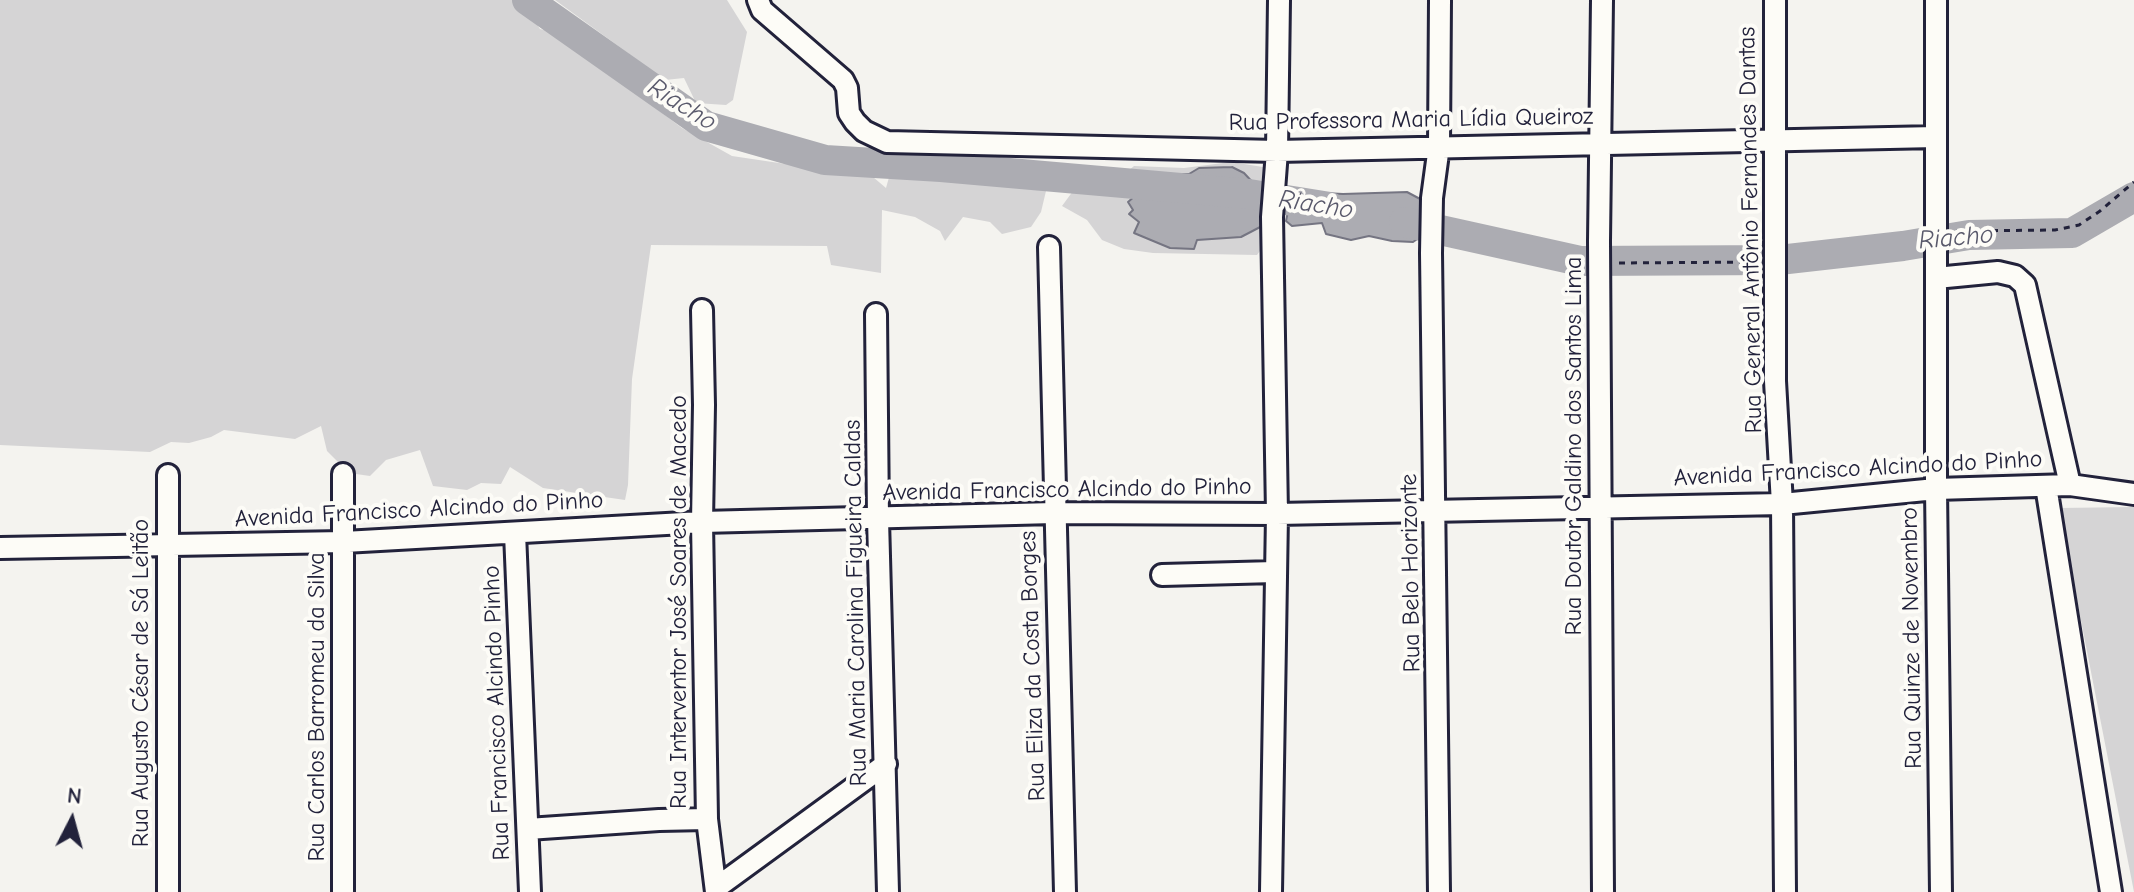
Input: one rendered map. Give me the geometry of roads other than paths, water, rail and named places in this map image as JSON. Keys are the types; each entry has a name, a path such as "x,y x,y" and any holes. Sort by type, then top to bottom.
{"street":[{"name":"Rua Professora Maria Lídia Queiroz","path":"758,0 762,10 843,80 847,88 849,113 855,122 864,131 887,142 1277,151 1936,137"},
{"path":"1271,892 1277,514 1272,217 1277,151 1279,0"},
{"path":"1439,146 1440,0"},
{"name":"Rua Doutor Galdino dos Santos Lima","path":"1602,0 1599,269 1603,892"},
{"name":"Rua General Antônio Fernandes Dantas","path":"1775,0 1775,381 1782,504 1785,892"},
{"name":"Rua Quinze de Novembro","path":"1936,0 1936,489 1941,892"},
{"name":"Rua Belo Horizonte","path":"1439,146 1432,198 1431,253 1439,892"},
{"name":"Rua Eliza da Costa Borges","path":"1049,247 1065,892"},
{"path":"1936,278 1998,272 2015,276 2025,285 2070,485"},
{"name":"Rua Interventor José Soares de Macedo","path":"702,310 707,819 716,890"},
{"name":"Rua Maria Carolina Figueira Caldas","path":"876,314 888,892"},
{"name":"Rua Carlos Barromeu da Silva","path":"343,474 343,892"},
{"name":"Rua Augusto César de Sá Leitão","path":"168,475 168,892"},
{"name":"Avenida Francisco Alcindo do Pinho","path":"0,548 344,542 702,522 1054,513 1277,514 1782,504 1936,489 2070,485 2134,494"},
{"path":"2046,486 2111,892"},
{"name":"Rua Francisco Alcindo Pinho","path":"515,533 530,892"},
{"path":"1162,575 1275,572"},
{"path":"716,890 886,764"},
{"path":"528,829 707,819"}],"water":[{"path":"1232,167 1244,173 1256,186 1264,225 1241,237 1197,240 1194,249 1170,248 1134,233 1139,222 1129,214 1133,210 1128,202 1143,189 1169,180 1178,181 1179,174 1189,174 1199,168"},
{"path":"1305,192 1407,192 1422,200 1423,235 1413,242 1369,236 1351,240 1326,234 1322,223 1292,226 1286,221 1291,197"}],"waterway":[{"name":"Riacho","path":"527,0 706,126 825,160 1249,194 1330,207"},
{"name":"Riacho","path":"1404,222 1580,261 1779,260 1969,235 2072,233 2134,197"}]}
